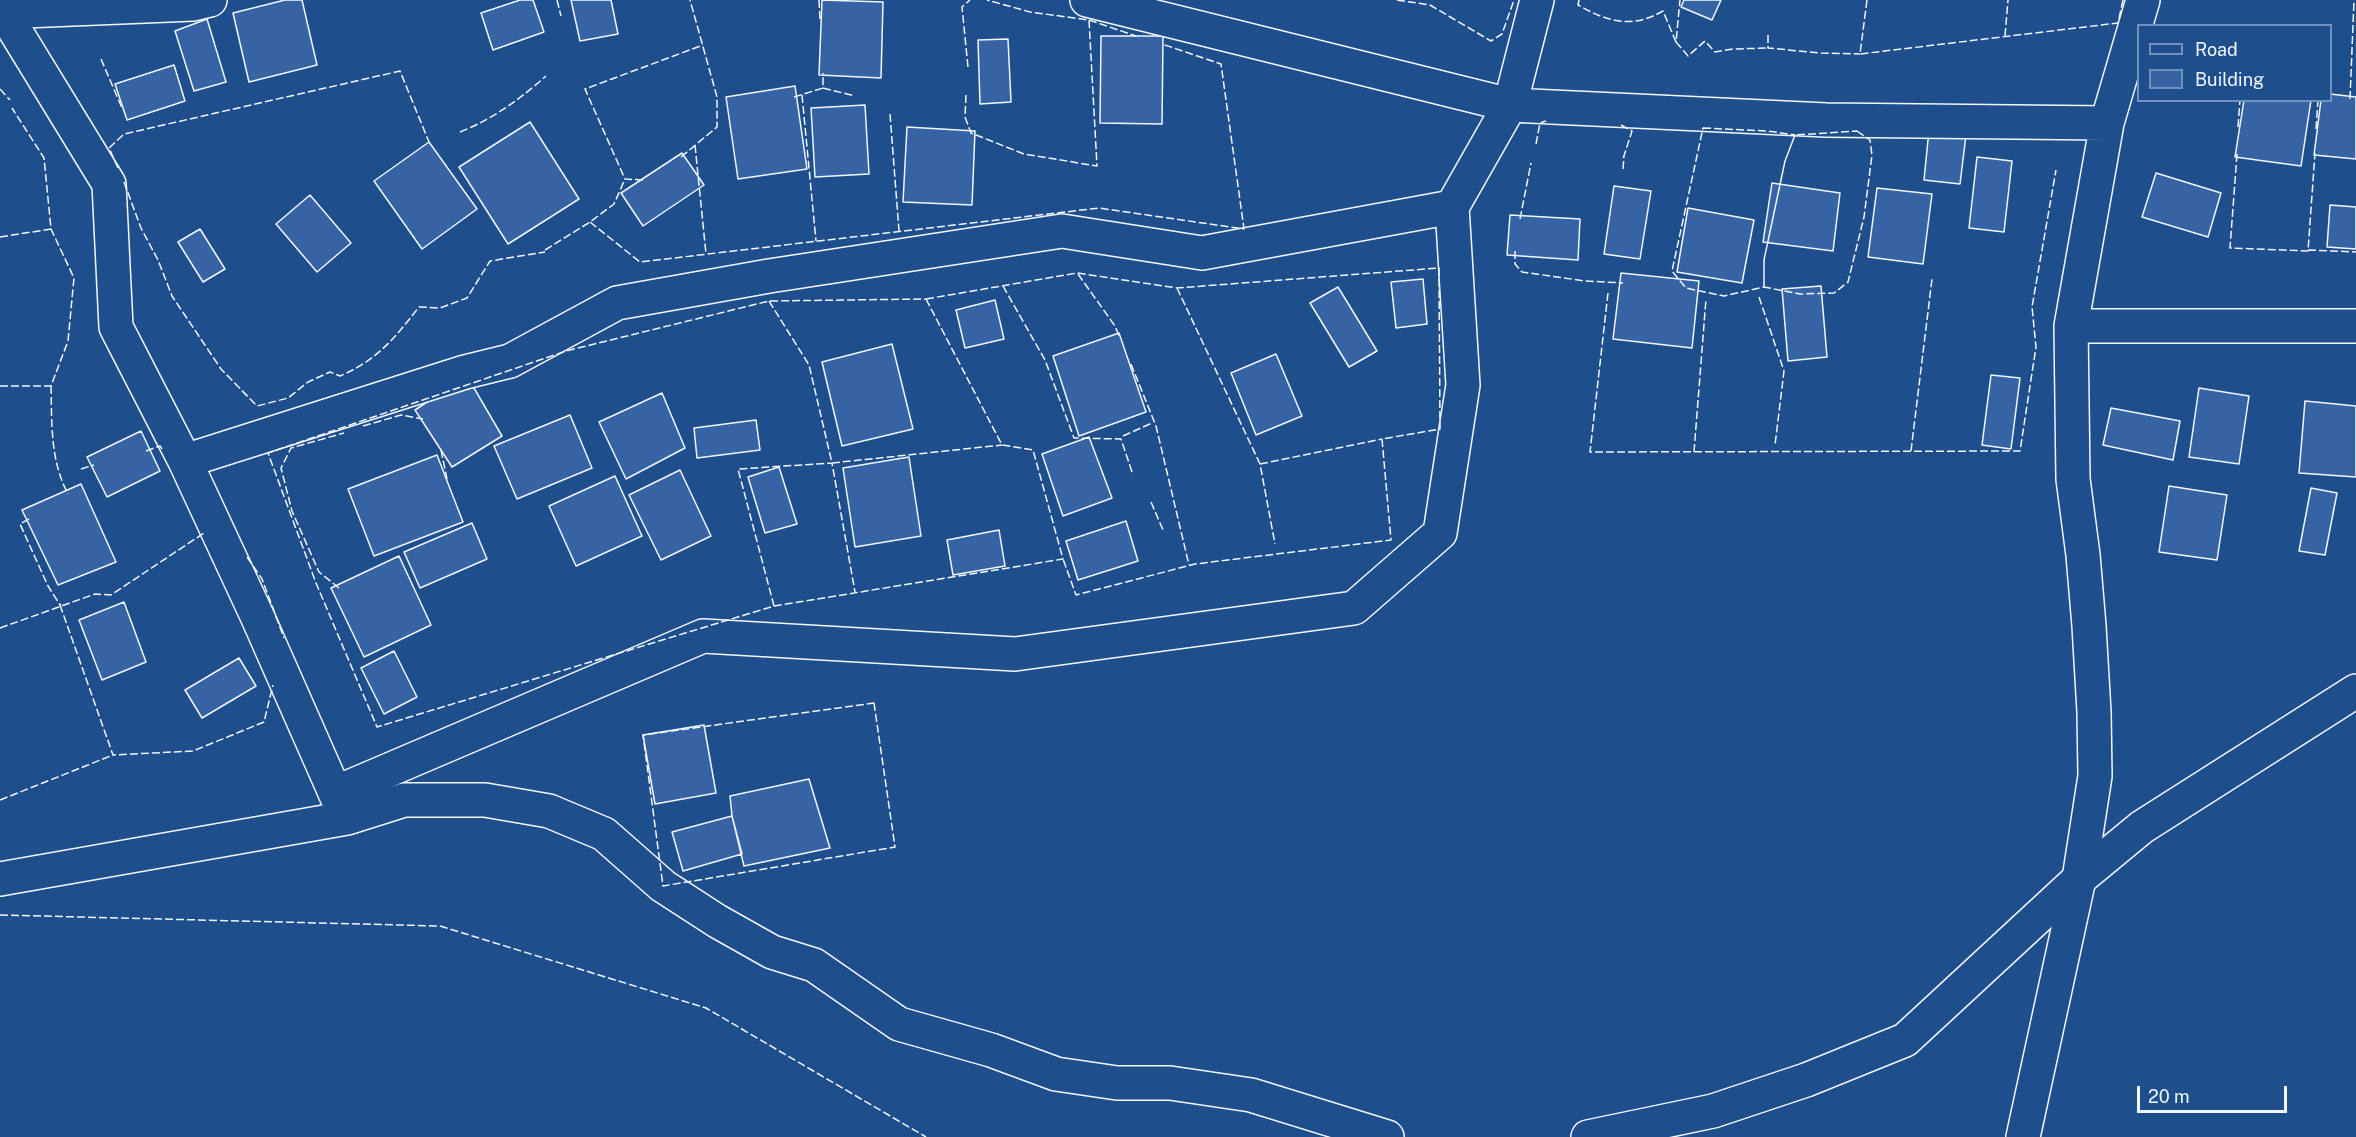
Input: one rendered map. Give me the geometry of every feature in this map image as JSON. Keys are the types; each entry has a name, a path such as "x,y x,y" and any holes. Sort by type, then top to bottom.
{"street":[{"path":"210,0 193,4 2,10 109,184 116,327 185,461 341,805"},
{"path":"1087,0 1510,105 1826,120 2106,123"},
{"path":"341,805 703,636 1015,654 1354,608 1440,533 1463,385 1452,207 1510,105 1537,0"},
{"path":"2023,1137 2079,879 2094,776 2094,723 2084,567 2073,480 2071,326 2106,123 2143,0"},
{"path":"185,461 453,376 510,361 618,303 769,276 1062,231 1202,253 1452,207"},
{"path":"2071,326 2356,326"},
{"path":"1588,1137 1713,1111 1806,1080 1905,1040 2079,879 2142,827 2356,691"},
{"path":"0,879 341,805 404,800 485,800 549,811 604,834 672,892 772,952 814,965 899,1024 991,1050 1056,1074 1117,1083 1170,1083 1251,1095 1387,1137"}],"building":[{"path":"285,0 302,0 317,65 249,82 233,13"},
{"path":"520,0 533,0 544,32 493,50 481,13"},
{"path":"571,0 611,0 618,34 580,41"},
{"path":"822,0 883,2 881,78 819,75"},
{"path":"1684,0 1721,0 1712,20 1681,7"},
{"path":"207,19 226,82 194,91 175,31"},
{"path":"1101,36 1163,36 1162,124 1100,123"},
{"path":"1008,39 1011,102 980,104 978,40"},
{"path":"174,65 185,101 127,120 115,84"},
{"path":"795,86 807,169 738,179 726,97"},
{"path":"2332,94 2356,97 2356,159 2314,155 2321,102 2332,102"},
{"path":"2244,102 2311,102 2301,166 2235,157"},
{"path":"865,105 869,174 815,177 811,108"},
{"path":"530,122 579,199 508,244 459,167"},
{"path":"907,127 975,131 972,205 903,202"},
{"path":"1929,130 1966,135 1960,184 1924,180"},
{"path":"429,142 477,209 422,249 374,181"},
{"path":"682,153 704,185 643,226 621,193"},
{"path":"1977,157 2012,161 2004,232 1969,228"},
{"path":"2156,173 2221,193 2208,237 2142,217"},
{"path":"1772,183 1840,193 1833,251 1763,242"},
{"path":"1614,186 1651,191 1640,259 1604,254"},
{"path":"1877,188 1932,194 1923,264 1868,257"},
{"path":"310,195 351,243 317,272 276,224"},
{"path":"2330,205 2356,207 2356,249 2327,247"},
{"path":"1688,208 1754,220 1742,283 1677,272"},
{"path":"1510,215 1580,219 1578,260 1507,255"},
{"path":"200,229 225,269 203,282 178,242"},
{"path":"1621,273 1699,281 1692,348 1613,339"},
{"path":"1423,279 1427,324 1396,328 1391,282"},
{"path":"1821,286 1827,357 1788,361 1782,289"},
{"path":"1338,287 1377,351 1349,367 1310,303"},
{"path":"995,300 1004,339 965,348 956,310"},
{"path":"1119,333 1146,412 1079,436 1053,356"},
{"path":"892,344 913,429 842,446 822,362"},
{"path":"1276,354 1302,416 1256,435 1231,373"},
{"path":"1991,375 2020,378 2011,449 1982,445"},
{"path":"467,376 502,436 452,467 415,410"},
{"path":"2199,388 2249,396 2239,464 2189,457"},
{"path":"662,393 685,448 626,479 599,422"},
{"path":"2305,401 2356,406 2356,477 2299,473"},
{"path":"2111,408 2180,421 2173,460 2103,445"},
{"path":"570,415 592,468 517,499 494,446"},
{"path":"756,420 760,450 697,458 694,428"},
{"path":"141,431 160,471 107,497 87,457"},
{"path":"1089,437 1112,498 1063,516 1042,454"},
{"path":"437,455 463,522 374,556 348,489"},
{"path":"909,457 921,536 855,547 843,468"},
{"path":"779,467 797,524 765,533 748,477"},
{"path":"680,470 711,536 661,560 629,495"},
{"path":"615,476 642,536 576,566 549,506"},
{"path":"81,484 116,562 58,585 22,510"},
{"path":"2169,486 2227,495 2217,560 2159,552"},
{"path":"2311,488 2337,493 2325,555 2299,551"},
{"path":"1126,521 1138,561 1078,580 1066,541"},
{"path":"472,523 487,559 420,588 404,552"},
{"path":"999,530 1005,566 953,575 947,540"},
{"path":"399,556 431,625 364,657 331,588"},
{"path":"124,602 146,662 102,680 79,620"},
{"path":"394,651 417,697 384,714 361,668"},
{"path":"239,658 256,686 202,718 185,690"},
{"path":"704,725 716,793 655,804 643,735"},
{"path":"809,779 830,848 744,866 732,816 730,796"},
{"path":"732,816 742,854 683,871 672,832"}],"fence":[{"path":"557,0 561,16"},
{"path":"681,157 717,127 717,97 690,0"},
{"path":"819,0 820,19"},
{"path":"968,67 962,7 970,0"},
{"path":"966,95 965,117 971,133 1024,154 1097,166 1089,20 1030,12 987,0"},
{"path":"1397,0 1430,5 1491,41 1502,34 1514,0"},
{"path":"1579,0 1578,5 1589,11 1620,21 1641,20 1663,11 1676,42 1680,0"},
{"path":"1867,0 1860,54 2118,23 2123,0"},
{"path":"2005,36 2008,0"},
{"path":"2350,99 2354,0"},
{"path":"1089,20 1136,36"},
{"path":"1768,35 1768,48 1860,54"},
{"path":"1676,42 1688,56 1705,41 1715,52 1768,48"},
{"path":"590,222 640,262 1099,208 1244,229 1221,64 1162,44"},
{"path":"643,180 625,179 585,89 703,45"},
{"path":"101,59 122,108"},
{"path":"118,168 109,148 124,134 400,71 429,142"},
{"path":"794,97 823,88 823,73"},
{"path":"460,132 506,108 546,76"},
{"path":"823,88 855,96"},
{"path":"0,89 10,100"},
{"path":"802,95 816,241"},
{"path":"2238,127 2240,102"},
{"path":"2316,129 2318,102"},
{"path":"0,237 51,229 44,158 12,108"},
{"path":"890,114 899,231"},
{"path":"1536,144 1540,123 1546,121"},
{"path":"1621,125 1632,131 1623,159"},
{"path":"1703,128 1768,131 1795,135 1785,161 1764,260 1764,287 1724,296 1686,288 1672,271 1703,128"},
{"path":"1857,131 1870,140 1872,155 1864,217 1848,282 1834,293 1800,294 1764,287 1764,260 1785,161 1795,135 1857,131"},
{"path":"695,145 706,254"},
{"path":"2237,154 2230,248 2308,251 2315,153"},
{"path":"1623,169 1624,157"},
{"path":"1520,219 1531,163"},
{"path":"1608,293 1590,452 2020,451 2036,347 2032,307 2056,170"},
{"path":"545,250 614,204 625,179"},
{"path":"124,182 141,228 158,260 172,296 221,369 257,406 288,398 308,382 330,372 340,376 353,370 384,348 419,307 440,308 467,298 490,261 545,252"},
{"path":"0,386 51,386 68,341 74,278 51,229"},
{"path":"2308,250 2356,252"},
{"path":"1515,251 1515,264 1522,272 1585,281 1623,283"},
{"path":"926,299 1077,273 1177,288 1439,268 1440,429 1382,439 1391,540 1195,564 1076,595 1063,559"},
{"path":"1078,274 1115,326 1119,336"},
{"path":"1911,451 1932,279"},
{"path":"1003,286 1045,360 1074,438 1121,439 1133,475"},
{"path":"1177,288 1260,464 1275,544"},
{"path":"1759,297 1784,371 1775,445"},
{"path":"926,299 1002,445 1033,450 1063,559 774,606 377,727 316,583 268,453 566,351 769,301 926,299"},
{"path":"1694,452 1706,299"},
{"path":"769,301 809,365 832,463 1002,445"},
{"path":"1131,364 1156,426 1189,565"},
{"path":"51,386 55,455 68,494"},
{"path":"363,426 401,415 423,419"},
{"path":"1123,436 1152,423"},
{"path":"339,588 319,572 292,511 281,468 291,448 344,433"},
{"path":"1260,464 1382,439"},
{"path":"146,451 160,446 162,449"},
{"path":"441,450 447,479"},
{"path":"774,606 738,469 832,463 855,592"},
{"path":"81,469 94,465"},
{"path":"1151,502 1163,530"},
{"path":"29,519 20,524 48,586 61,604"},
{"path":"0,628 95,594 111,595 204,533"},
{"path":"247,557 262,579 284,638"},
{"path":"60,605 113,755 193,751 264,722 273,685"},
{"path":"874,703 895,847 663,886 643,735 874,703"},
{"path":"0,800 113,755"},
{"path":"0,915 440,926 706,1008 926,1137"}]}
